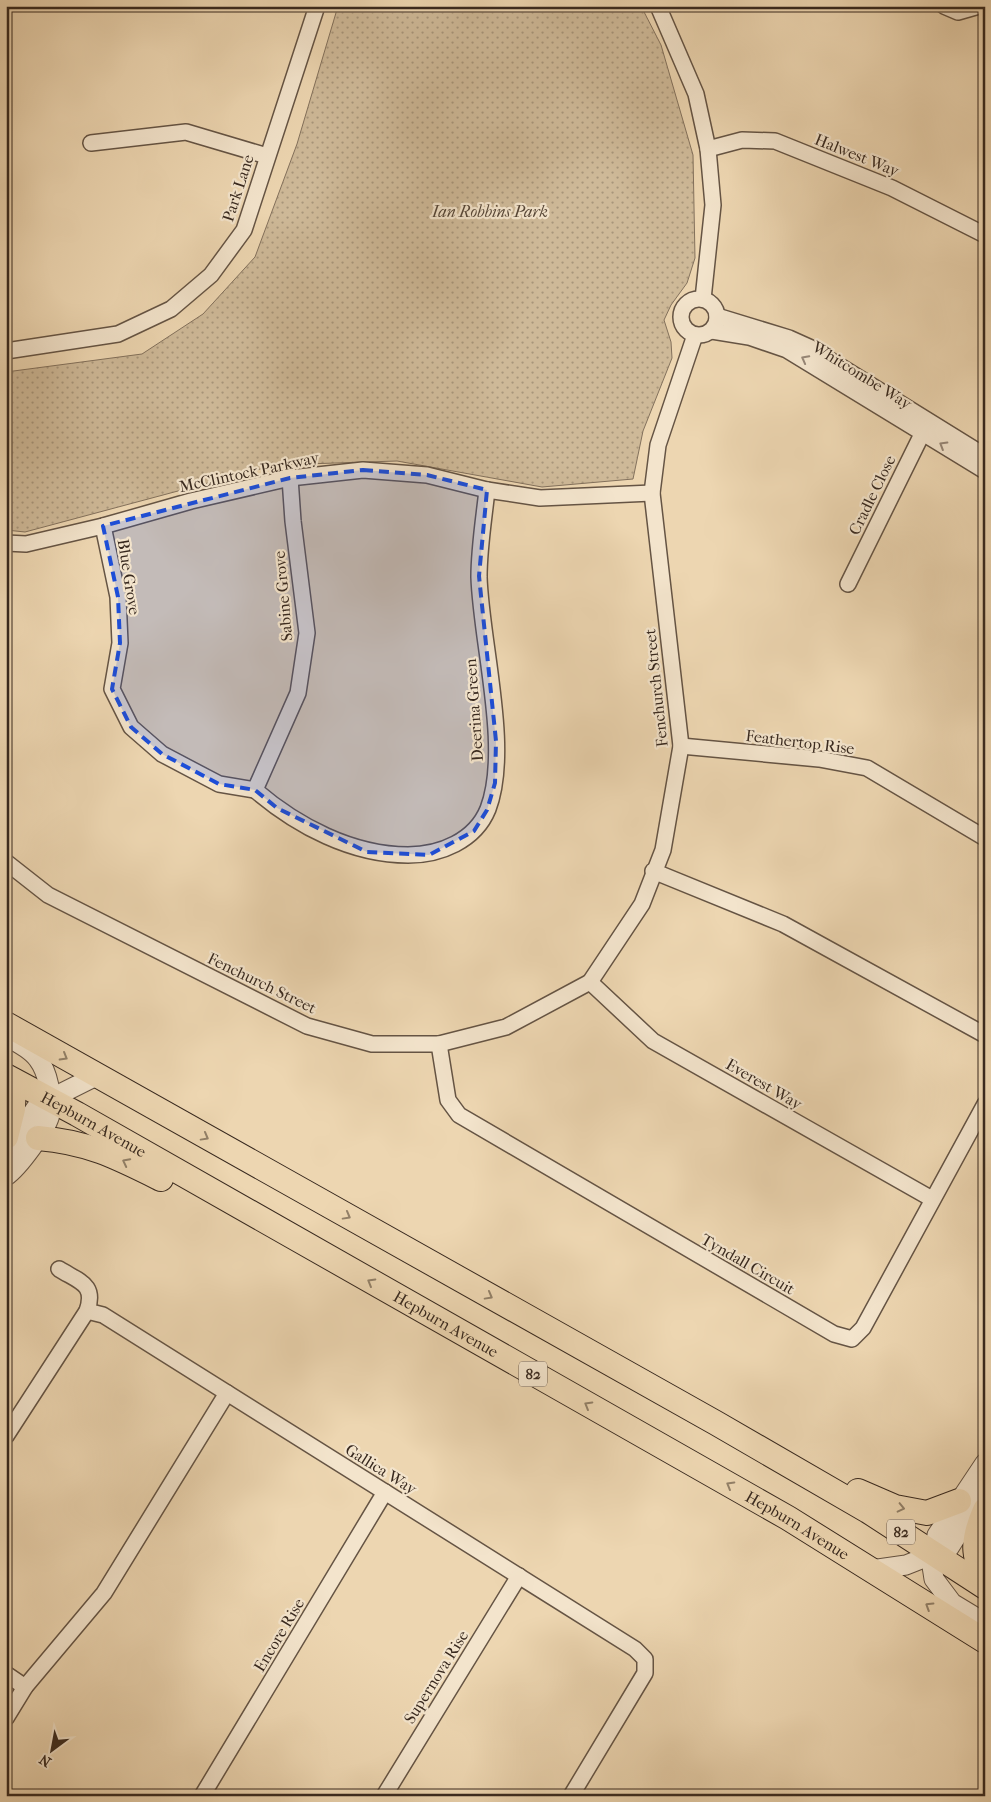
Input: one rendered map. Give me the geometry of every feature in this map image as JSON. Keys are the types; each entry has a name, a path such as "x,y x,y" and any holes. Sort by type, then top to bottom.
{"main road":[{"name":"82","path":"6,1024 716,1423 868,1511 985,1587"},
{"name":"Hepburn Avenue","path":"10,1079 50,1099 779,1514 985,1641"},
{"path":"6,1137 13,1109 10,1079"},
{"path":"38,1138 105,1151 250,1224 282,1232"},
{"path":"716,1423 738,1424 780,1443 858,1492 896,1507 927,1513 959,1501"},
{"path":"985,1510 975,1541 974,1558 985,1587"}],"street":[{"name":"Park Lane","path":"6,351 118,334 171,309 211,276 244,230 266,156 317,6"},
{"path":"658,6 696,94 708,150 713,205 703,299"},
{"path":"944,6 958,12 979,6"},
{"path":"92,143 186,132 266,156"},
{"name":"Halwest Way","path":"708,150 742,140 775,141 892,188 985,235"},
{"path":"695,335 689,333 682,325 680,313 686,303 692,300 703,299 714,308 717,324 712,331"},
{"name":"Whitcombe Way","path":"717,316 789,338 809,347 985,471"},
{"name":"Whitcombe Way","path":"695,335 712,331 749,337 787,350 925,427 985,456"},
{"name":"Fenchurch Street","path":"6,862 48,895 307,1026 372,1044 439,1044 506,1027 590,982 642,904 653,871 663,850 681,746 652,493 658,445 695,335"},
{"name":"Cradle Close","path":"848,584 925,427"},
{"name":"McClintock Parkway","path":"6,543 26,544 103,526 191,501 290,478 363,470 427,475 487,490 540,498 652,493"},
{"name":"Sabine Grove","path":"255,790 298,693 308,633 293,521 290,478"},
{"name":"Deerina Green","path":"255,790 276,808 342,843 367,852 389,855 429,855 450,847 474,831 488,810 495,783 496,741 479,576 487,490"},
{"name":"Blue Grove","path":"103,526 118,597 120,643 112,689 131,727 162,754 219,784 255,790"},
{"name":"Feathertop Rise","path":"681,746 819,759 867,768 985,838"},
{"path":"653,871 783,924 985,1034"},
{"name":"Everest Way","path":"590,982 653,1041 932,1199"},
{"path":"6,1036 38,1058 46,1074 50,1099 50,1116 38,1138 15,1170 6,1176"},
{"name":"Tyndall Circuit","path":"439,1044 448,1100 459,1115 834,1334 852,1339 863,1328 985,1104"},
{"path":"6,1152 36,1108 96,1076"},
{"path":"6,1436 87,1311 92,1297 89,1288 59,1269"},
{"name":"Gallica Way","path":"87,1311 103,1315 635,1649 645,1659 645,1673 637,1689 571,1796"},
{"path":"6,1718 25,1687 104,1593 227,1393"},
{"path":"985,1463 936,1537 932,1566 934,1579 952,1603 985,1623"},
{"name":"Encore Rise","path":"202,1796 385,1492"},
{"path":"871,1570 906,1565 949,1548 985,1492"},
{"name":"Supernova Rise","path":"384,1796 519,1576"},
{"path":"6,1674 25,1687"}],"highlighted area":[{"path":"363,470 427,475 487,490 479,576 496,741 495,783 487,810 474,831 429,855 367,852 277,808 255,790 219,784 162,754 131,727 112,689 120,643 118,597 103,526 290,478"}],"green space":[{"name":"Ian Robbins Park","path":"338,6 641,6 661,45 693,155 695,258 687,283 671,305 664,320 671,342 672,358 643,431 633,479 542,487 397,461 275,465 25,532 6,530 6,372 142,354 203,314 255,257 297,144"}]}
